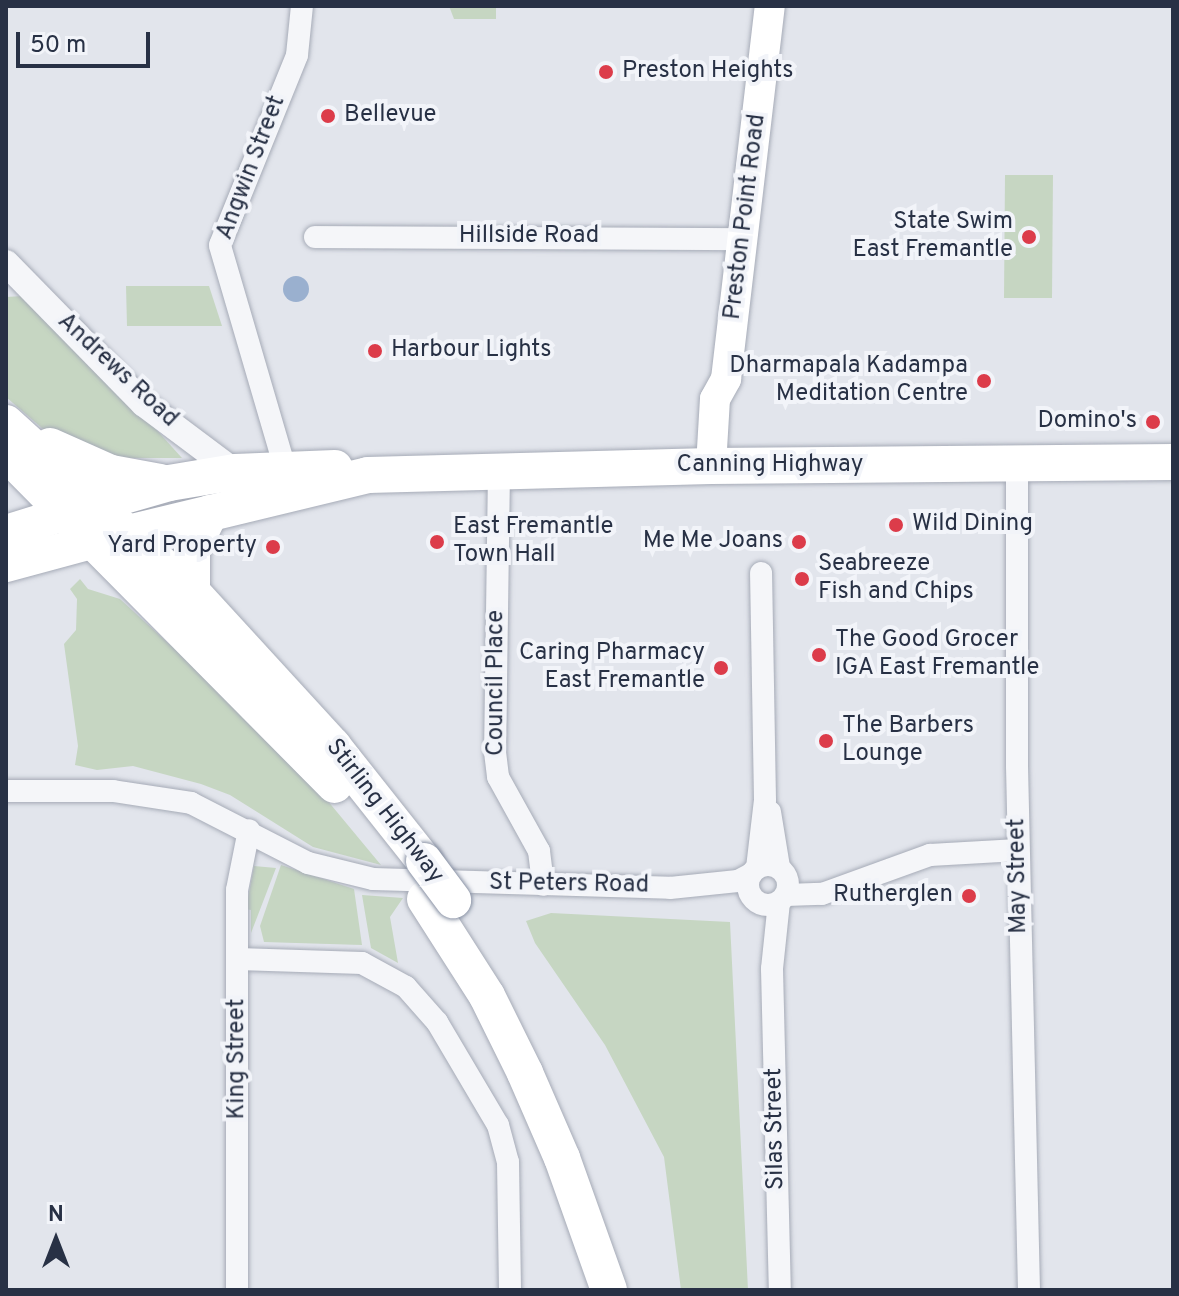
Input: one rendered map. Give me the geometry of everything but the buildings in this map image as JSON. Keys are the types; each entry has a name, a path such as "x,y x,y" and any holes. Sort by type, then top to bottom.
{"highway":[{"path":"9,436 111,473 169,483"},
{"name":"Stirling Highway","path":"9,436 82,509 130,533 192,592 333,746 411,861 505,985 561,1099 635,1290"},
{"name":"Canning Highway","path":"95,541 368,475 722,466 1173,462"},
{"name":"Canning Highway","path":"82,509 169,483 235,472 327,466 368,475"},
{"name":"Stirling Highway","path":"82,509 95,541 411,861"},
{"path":"192,592 191,552 210,513"},
{"name":"Stirling Highway","path":"439,899 525,1073 562,1158 609,1290"}],"main road":[{"name":"Preston Point Road","path":"722,466 735,400 726,379 770,6"},
{"name":"Canning Highway","path":"6,532 82,509"},
{"name":"Canning Highway","path":"6,565 95,541"}],"street":[{"name":"Angwin Street","path":"285,468 220,245 297,55 302,6"},
{"name":"Hillside Road","path":"315,237 743,239"},
{"name":"Andrews Road","path":"6,263 144,404 235,472"},
{"name":"May Street","path":"1017,463 1018,856 1029,1290"},
{"name":"Council Place","path":"499,470 495,752 498,777 539,851 543,885"},
{"name":"Silas Street","path":"761,573 780,1290"},
{"name":"St Peters Road","path":"6,791 152,795 191,803 249,830 308,863 373,879 670,888 768,885 822,894 861,878 944,853 1018,856"},
{"name":"King Street","path":"237,1290 240,857 249,830"},
{"path":"238,959 362,963 406,987 437,1022 498,1125 508,1162 510,1290"}],"green space":[{"path":"449,6 496,6 496,19 454,19"},
{"name":"State Swim East Fremantle","path":"1005,175 1053,175 1052,298 1004,298"},
{"path":"126,286 209,286 222,326 127,326"},
{"path":"23,296 134,405 182,458 118,458 50,435 6,397 6,297"},
{"path":"80,579 88,589 120,599 288,753 381,865 313,847 230,795 201,784 133,766 97,770 75,765 78,746 64,644 76,630 77,599 70,589"},
{"path":"281,865 354,889 362,945 264,942 260,926"},
{"path":"254,866 276,868 251,933 251,910 246,909"},
{"path":"362,895 403,898 390,917 398,963 371,948"},
{"path":"551,913 730,922 748,1290 681,1290 664,1157 605,1045 535,943 526,921"}],"water":[{"path":"296,276 305,280 309,289 305,298 296,302 287,298 283,289 287,280"}],"place":[{"name":"Preston Heights","path":"606,72"},
{"name":"Bellevue","path":"328,116"},
{"name":"State Swim East Fremantle","path":"1029,237"},
{"name":"Harbour Lights","path":"375,351"},
{"name":"Dharmapala Kadampa Meditation Centre","path":"984,381"},
{"name":"Domino's","path":"1153,422"},
{"name":"Wild Dining","path":"896,525"},
{"name":"East Fremantle Town Hall","path":"437,542"},
{"name":"Me Me Joans","path":"799,542"},
{"name":"Yard Property","path":"273,547"},
{"name":"Seabreeze Fish and Chips","path":"802,579"},
{"name":"The Good Grocer IGA East Fremantle","path":"819,655"},
{"name":"Caring Pharmacy East Fremantle","path":"721,668"},
{"name":"The Barbers Lounge","path":"826,741"},
{"name":"Rutherglen","path":"969,896"}]}
